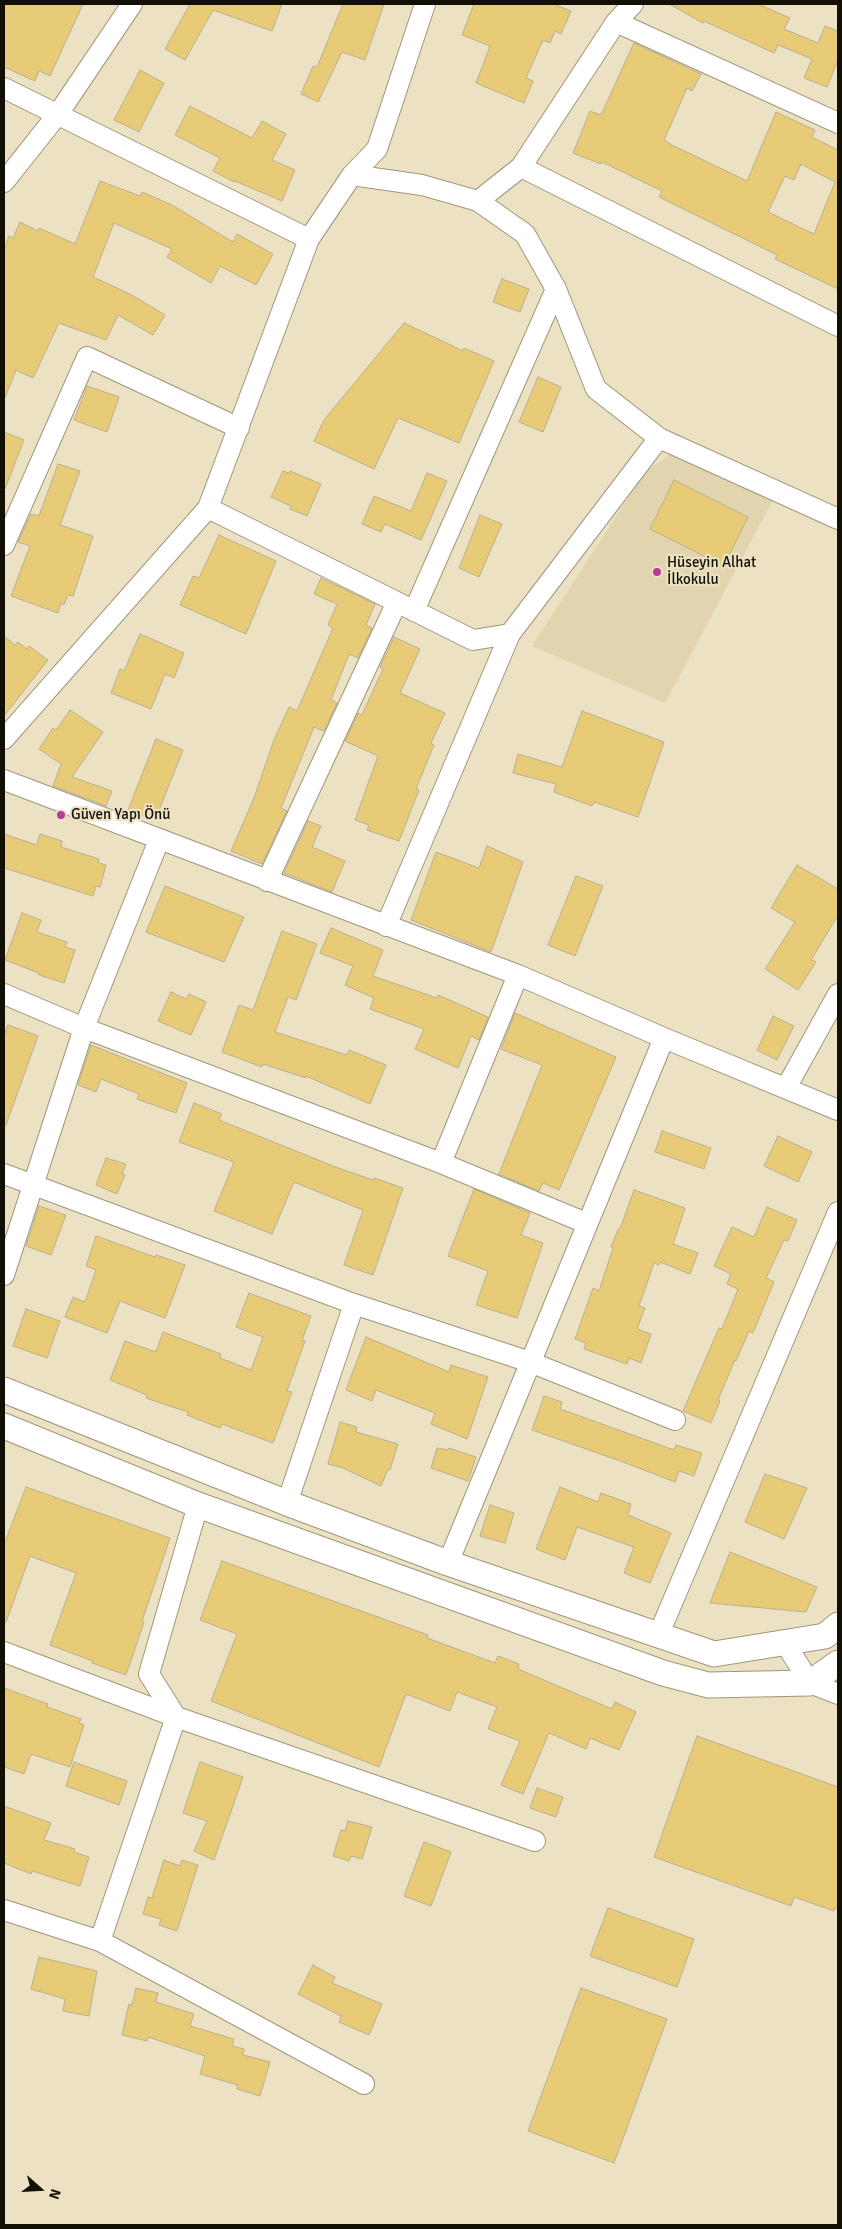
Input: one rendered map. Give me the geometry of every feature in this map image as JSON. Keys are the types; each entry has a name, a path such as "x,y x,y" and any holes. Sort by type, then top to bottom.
{"street":[{"path":"4,182 58,114 132,4"},
{"path":"4,739 208,508 309,238 352,175 377,149 425,4"},
{"path":"478,201 521,167 616,22 633,4"},
{"path":"616,22 838,124"},
{"path":"4,88 309,238"},
{"path":"521,167 838,326"},
{"path":"352,175 422,186 478,201 525,234 556,289 596,389 659,438 838,519"},
{"path":"266,880 406,607 556,289"},
{"path":"4,545 87,357 239,428"},
{"path":"386,926 510,634 659,438"},
{"path":"208,508 473,640 510,634"},
{"path":"4,780 518,975 838,1110"},
{"path":"4,1275 84,1028 159,840"},
{"path":"441,1163 518,975"},
{"path":"4,994 84,1028 441,1163 586,1223"},
{"path":"786,1088 838,994"},
{"path":"448,1563 586,1223 664,1038"},
{"path":"4,1174 354,1304 530,1362 675,1420"},
{"path":"658,1636 838,1212"},
{"path":"287,1503 354,1304"},
{"path":"4,1390 287,1503 448,1563 714,1654 825,1636 838,1626"},
{"path":"4,1426 198,1505 663,1673 708,1685 810,1683 838,1694"},
{"path":"176,1717 149,1674 198,1505"},
{"path":"785,1643 810,1683"},
{"path":"4,1652 176,1717 534,1841"},
{"path":"810,1683 838,1664"},
{"path":"100,1942 176,1717"},
{"path":"4,1910 100,1942 364,2084"}],"shaded area":[{"name":"Hüseyin Alhat İlkokulu","path":"671,454 774,498 665,703 532,646 645,472"}],"building":[{"path":"4,4 83,4 50,76 39,71 35,81 4,67"},
{"path":"190,4 282,4 272,31 213,10 185,60 165,49"},
{"path":"343,4 384,4 365,60 342,52 318,102 301,94 313,66 317,67"},
{"path":"474,4 553,4 571,11 561,34 555,31 550,43 543,40 526,78 533,81 524,103 476,83 490,46 462,35"},
{"path":"669,4 758,4 790,18 784,29 818,43 825,26 838,31 838,60 827,87 804,78 812,59 778,45 774,53 704,21 703,23"},
{"path":"634,43 701,74 692,91 687,88 664,140 672,145 747,181 776,112 815,130 812,137 838,150 838,289 775,259 777,255 659,197 662,191 602,162 601,164 573,153 590,111 601,115","holes":["801,164 835,182 814,234 768,212 785,176 794,180"]},
{"path":"140,70 164,83 139,132 114,120"},
{"path":"190,106 252,138 262,121 286,134 272,160 295,170 282,201 234,182 213,171 220,158 175,135"},
{"path":"100,181 140,196 142,192 172,205 233,242 237,234 273,254 256,285 220,266 211,283 167,257 172,249 114,223 93,277 130,294 165,315 153,335 118,315 106,340 59,323 33,378 16,370 4,400 4,249 9,236 13,238 20,222 38,231 39,228 75,244"},
{"path":"502,279 529,289 520,312 493,302"},
{"path":"404,323 463,351 464,348 494,361 459,443 398,418 374,469 314,441 324,420"},
{"path":"538,377 561,387 543,432 519,422"},
{"path":"87,386 119,397 107,432 74,420"},
{"path":"4,432 24,440 5,489 4,489"},
{"path":"58,464 80,471 60,525 93,536 73,596 68,595 64,605 61,603 58,613 11,596 30,546 18,542 31,514 39,516"},
{"path":"283,471 289,473 290,471 321,484 307,516 290,509 291,506 271,497"},
{"path":"427,473 447,481 421,540 385,524 381,532 362,524 374,496 411,511"},
{"path":"674,480 748,517 724,566 650,529"},
{"path":"480,515 502,524 479,577 459,568"},
{"path":"219,535 276,561 246,634 180,605 193,576 199,578"},
{"path":"321,578 375,604 366,625 372,628 358,658 349,654 331,700 337,703 324,731 314,727 281,808 287,811 262,864 231,851 254,798 274,740 289,707 297,711 333,628 328,625 337,604 314,594"},
{"path":"140,634 184,653 174,678 165,674 151,709 111,693 120,669 124,671"},
{"path":"4,636 15,645 18,642 27,649 29,646 48,660 4,716"},
{"path":"394,637 420,649 400,693 445,713 431,743 434,745 416,789 419,790 399,841 367,830 369,825 355,820 378,756 345,741 358,713 362,715 383,669 380,667"},
{"path":"70,710 103,732 72,777 112,791 106,806 53,786 61,764 39,749 53,728 56,730"},
{"path":"582,711 664,742 638,817 594,802 592,806 554,792 556,784 513,773 518,754 562,767"},
{"path":"156,739 183,750 155,820 128,810"},
{"path":"308,821 321,826 312,847 345,861 332,892 284,873"},
{"path":"4,834 37,845 40,834 62,841 61,847 99,859 98,863 106,865 100,887 96,886 93,896 4,868"},
{"path":"487,846 523,862 491,952 411,920 436,852 479,868"},
{"path":"797,865 838,889 838,915 811,960 816,962 798,990 765,969 795,922 771,908"},
{"path":"576,876 603,886 575,956 548,945"},
{"path":"165,886 244,917 224,962 146,932"},
{"path":"22,913 41,920 37,932 67,942 65,947 75,950 64,983 39,975 39,973 5,960"},
{"path":"331,928 383,950 373,976 437,998 438,995 488,1017 479,1040 471,1036 458,1068 415,1049 424,1029 370,1009 374,998 345,985 353,966 320,953"},
{"path":"282,931 317,944 296,1000 288,997 275,1032 347,1055 349,1050 386,1065 370,1104 306,1076 306,1078 263,1064 262,1067 222,1052 239,1005 253,1010"},
{"path":"171,992 186,999 189,994 206,1002 191,1035 158,1021"},
{"path":"515,1013 616,1057 559,1190 543,1183 539,1191 499,1174 542,1065 501,1049"},
{"path":"773,1016 794,1026 777,1060 757,1050"},
{"path":"8,1025 38,1036 6,1125 4,1125 4,1036"},
{"path":"91,1045 187,1083 176,1113 137,1099 139,1094 101,1079 96,1092 78,1085"},
{"path":"194,1103 222,1114 219,1120 333,1166 403,1188 373,1275 344,1265 363,1210 294,1182 272,1234 214,1211 234,1162 179,1142"},
{"path":"662,1131 711,1148 704,1169 655,1152"},
{"path":"778,1136 812,1152 798,1182 764,1166"},
{"path":"106,1158 126,1164 122,1174 125,1175 117,1194 96,1185"},
{"path":"474,1189 530,1213 521,1235 543,1243 517,1318 476,1305 488,1271 448,1256"},
{"path":"634,1190 685,1208 673,1244 698,1253 690,1274 660,1262 659,1265 654,1263 639,1306 645,1308 637,1329 651,1334 641,1363 629,1358 627,1364 584,1349 586,1343 575,1339 593,1288 599,1291 613,1248 611,1247 618,1229 620,1229"},
{"path":"39,1206 66,1215 51,1255 26,1246"},
{"path":"767,1207 797,1220 788,1241 784,1240 766,1278 774,1282 753,1333 749,1331 735,1360 718,1400 720,1401 711,1423 683,1411 719,1328 722,1329 738,1289 727,1284 731,1274 714,1266 732,1227 754,1237"},
{"path":"96,1236 155,1257 156,1255 185,1265 165,1318 120,1301 107,1333 65,1317 73,1297 85,1302 96,1270 86,1266"},
{"path":"249,1293 311,1316 302,1340 305,1341 287,1391 292,1392 273,1443 222,1424 220,1428 187,1415 188,1412 146,1398 147,1395 110,1380 125,1341 156,1352 163,1332 221,1354 220,1358 251,1370 263,1337 236,1327"},
{"path":"26,1309 60,1321 47,1358 13,1346"},
{"path":"366,1337 449,1372 451,1365 488,1377 467,1439 431,1424 435,1413 376,1390 372,1401 346,1390"},
{"path":"544,1396 562,1402 560,1409 674,1450 676,1445 702,1453 694,1476 679,1471 675,1482 532,1430"},
{"path":"340,1422 357,1427 356,1432 398,1444 390,1470 388,1469 381,1486 343,1468 328,1464"},
{"path":"437,1448 448,1450 449,1448 476,1457 468,1481 431,1468"},
{"path":"765,1474 807,1488 784,1539 745,1522"},
{"path":"26,1487 170,1538 126,1675 50,1645 76,1573 30,1556 6,1622 4,1621 4,1545"},
{"path":"560,1487 598,1502 601,1493 631,1504 628,1515 671,1533 650,1583 624,1573 634,1547 577,1527 565,1560 536,1549"},
{"path":"490,1505 514,1513 505,1543 480,1536"},
{"path":"730,1552 817,1587 806,1612 710,1603"},
{"path":"222,1561 428,1635 427,1638 495,1663 498,1656 519,1664 518,1669 612,1709 615,1702 636,1712 619,1750 590,1738 586,1749 549,1733 523,1794 501,1785 520,1741 488,1729 497,1707 457,1692 450,1711 406,1694 379,1767 211,1701 237,1634 200,1620"},
{"path":"4,1688 48,1704 47,1707 81,1719 79,1723 84,1725 70,1767 31,1754 24,1774 4,1767"},
{"path":"697,1736 838,1787 838,1909 834,1908 834,1911 794,1897 791,1906 654,1857"},
{"path":"74,1762 127,1781 119,1805 66,1786"},
{"path":"200,1762 243,1777 214,1860 194,1851 207,1821 183,1813"},
{"path":"537,1788 563,1797 556,1817 530,1808"},
{"path":"4,1806 51,1823 44,1840 75,1849 74,1852 89,1857 80,1886 32,1871 31,1874 4,1863"},
{"path":"348,1821 372,1827 362,1859 351,1856 349,1861 333,1856 341,1830 345,1831"},
{"path":"424,1842 451,1852 431,1906 404,1896"},
{"path":"164,1860 180,1866 182,1860 198,1865 177,1931 159,1925 161,1919 143,1914 148,1897 152,1898"},
{"path":"608,1908 694,1939 677,1987 590,1956"},
{"path":"39,1957 97,1971 89,2016 63,2011 65,1999 31,1989"},
{"path":"313,1965 335,1977 332,1983 382,2004 369,2035 339,2022 341,2016 298,1994"},
{"path":"136,1988 158,1993 156,2002 194,2014 190,2026 234,2039 232,2046 244,2049 243,2055 270,2062 260,2096 237,2089 238,2085 200,2074 205,2056 148,2037 147,2041 122,2035 129,2004 132,2005"},
{"path":"581,1988 667,2019 614,2163 528,2131"}],"place":[{"name":"Hüseyin Alhat İlkokulu","path":"657,572"},
{"name":"Güven Yapı Önü","path":"61,815"}]}
